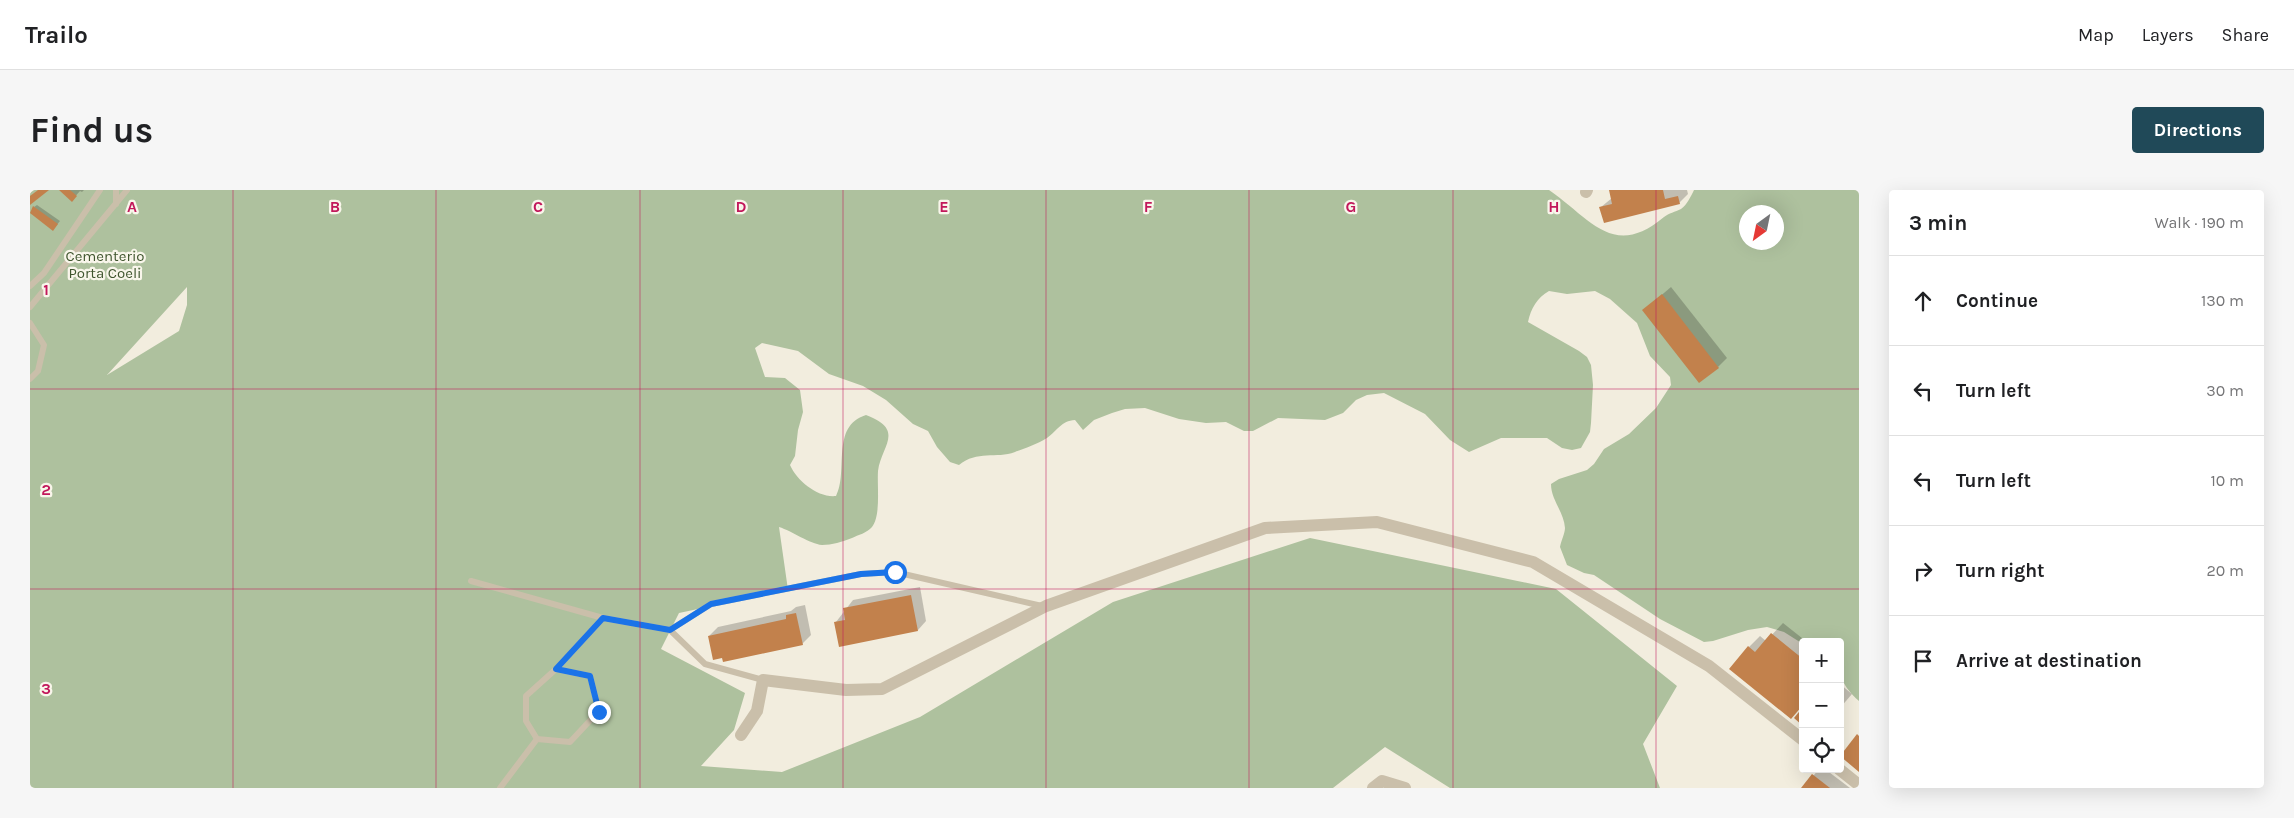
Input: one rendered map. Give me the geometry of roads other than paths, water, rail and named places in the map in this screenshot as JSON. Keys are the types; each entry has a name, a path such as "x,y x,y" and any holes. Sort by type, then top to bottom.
{"street":[{"path":"741,735 756,711 763,680 846,690 882,689 1046,606 1265,528 1378,522 1532,562 1709,666 1799,737"},
{"path":"1844,772 1859,785"},
{"path":"1373,788 1382,781 1405,788"}],"lane":[{"path":"30,286 44,273 100,190"},
{"path":"116,190 116,204"},
{"path":"30,307 127,190"},
{"path":"30,323 44,344 38,371 30,379"},
{"path":"670,630 711,604 861,574 895,572 1046,606"},
{"path":"471,581 603,618 670,630 705,664 763,680"},
{"path":"536,739 526,721 526,696 556,669 603,618"},
{"path":"536,739 570,742 599,712 590,676 556,669"},
{"path":"500,788 536,739"}],"park label":[{"name":"Cementerio Porta Coeli","path":"105,264"}]}
